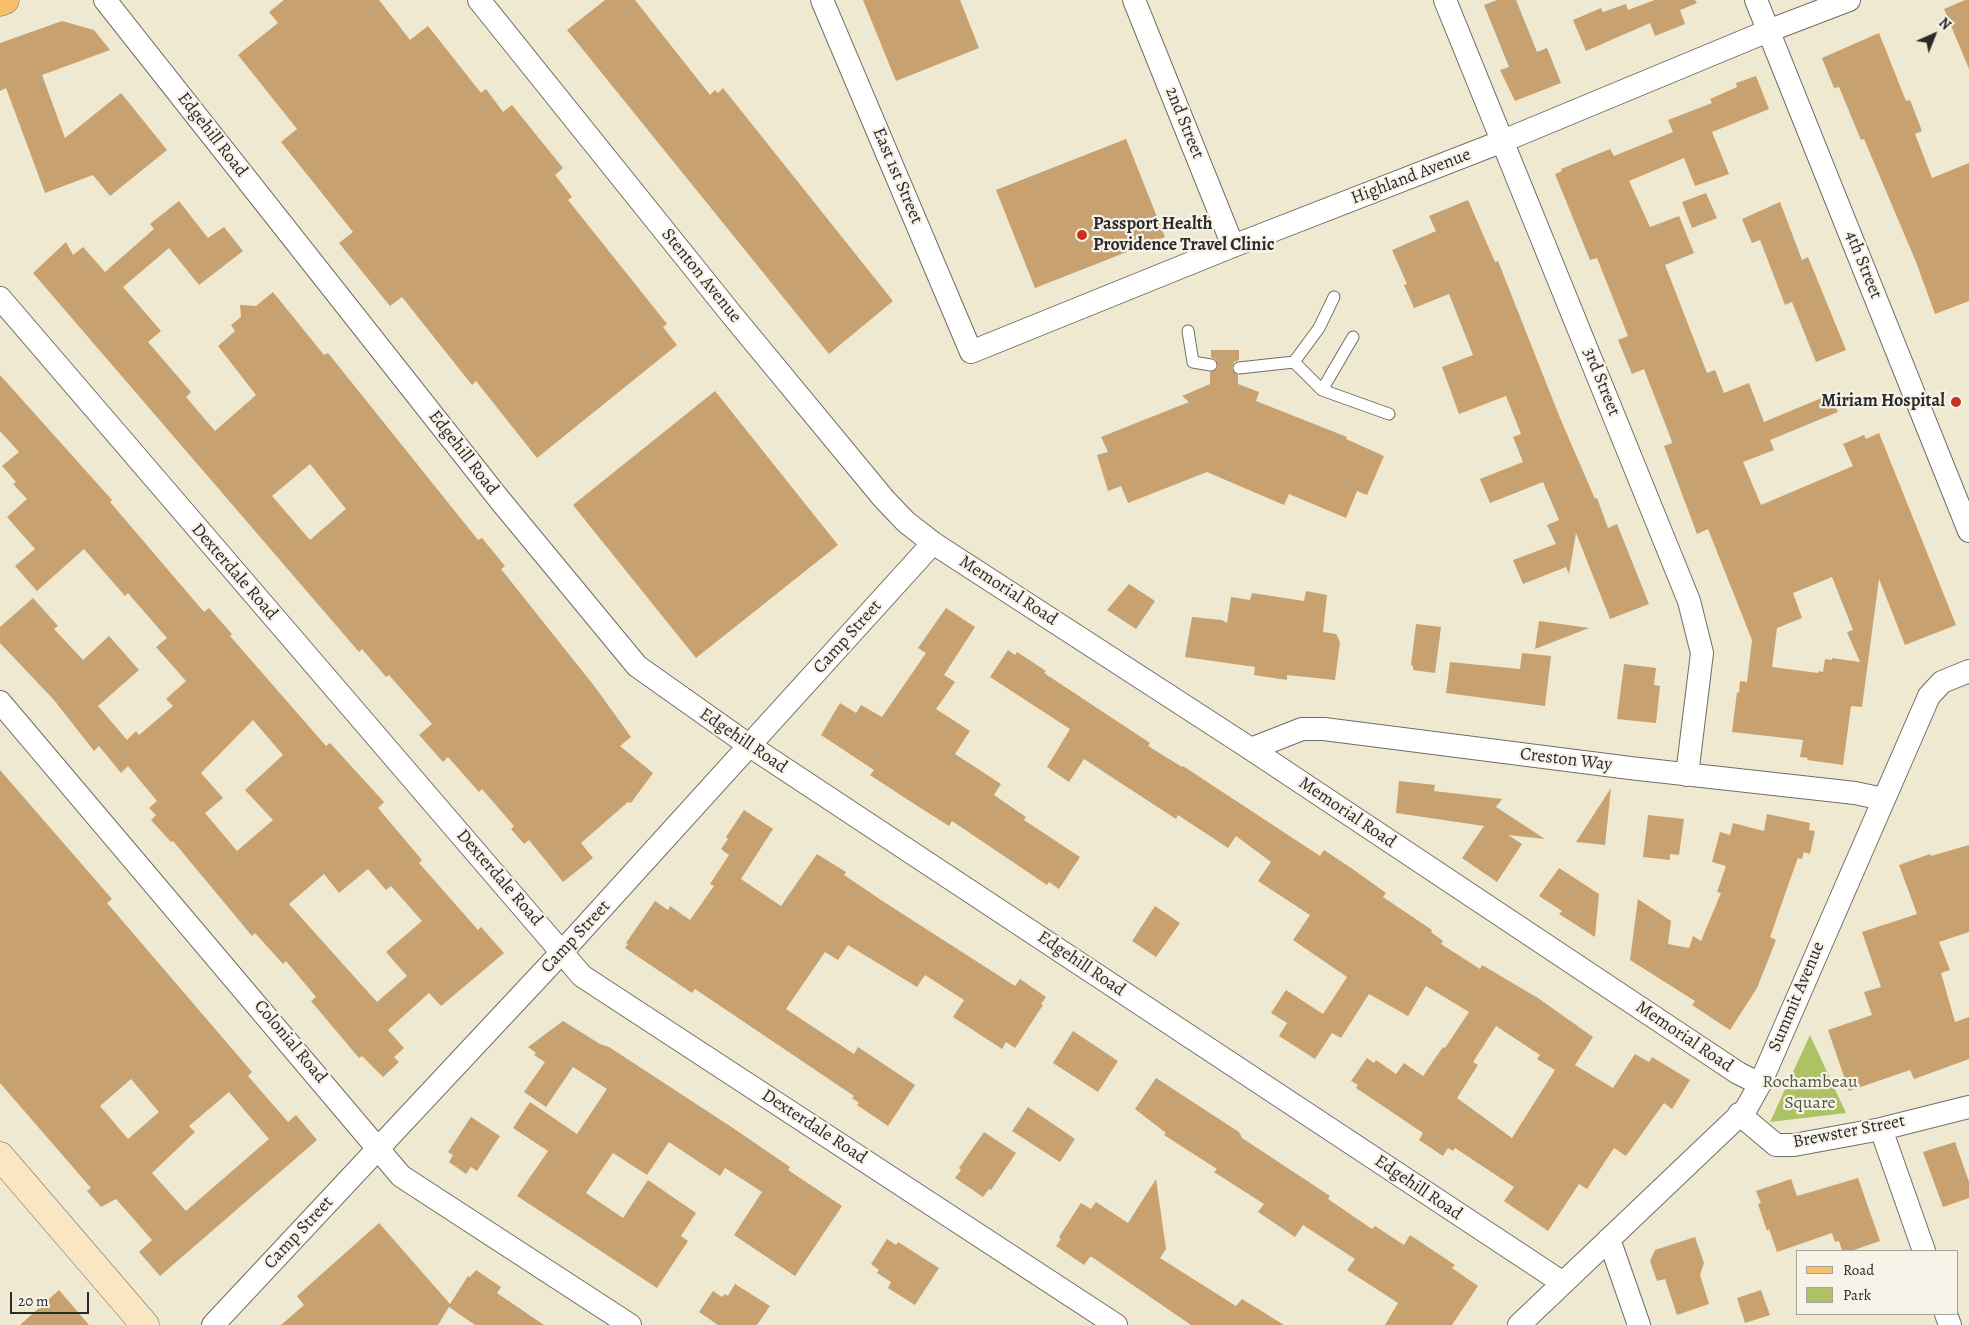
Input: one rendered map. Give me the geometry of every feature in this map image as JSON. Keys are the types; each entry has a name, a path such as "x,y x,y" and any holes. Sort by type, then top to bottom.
{"main road":[{"path":"0,2 4,0"}],"street":[{"name":"Edgehill Road","path":"105,0 493,492 637,666 750,746 1563,1283"},
{"name":"Stenton Avenue","path":"478,0 877,492 906,522 933,544"},
{"name":"East 1st Street","path":"822,0 971,352"},
{"name":"2nd Street","path":"1134,0 1233,246"},
{"name":"3rd Street","path":"1445,0 1689,601 1702,653 1687,775"},
{"name":"4th Street","path":"1756,0 1969,531"},
{"name":"Highland Avenue","path":"971,352 1233,246 1503,141 1768,31 1850,0"},
{"name":"Dexterdale Road","path":"0,298 540,924 561,953 582,976 1116,1325"},
{"name":"Camp Street","path":"213,1325 561,953 933,544"},
{"name":"Memorial Road","path":"933,544 1251,748 1738,1073 1760,1084"},
{"name":"Summit Avenue","path":"1519,1325 1746,1109 1760,1084 1929,696 1942,682 1969,672"},
{"name":"Colonial Road","path":"0,702 379,1147 401,1176 630,1325"},
{"name":"Creston Way","path":"1251,748 1302,729 1324,729 1687,775 1855,793 1883,799"},
{"name":"Brewster Street","path":"1739,1114 1776,1145 1794,1146 1881,1129 1969,1107"},
{"path":"1881,1129 1924,1250"},
{"path":"0,1156 145,1325"},
{"path":"1609,1239 1639,1325"}],"lane":[{"path":"1239,368 1294,362 1319,328 1334,297"},
{"path":"1188,331 1193,362 1210,365"},
{"path":"1322,390 1353,337"},
{"path":"1294,362 1322,390 1388,414"}],"green space":[{"name":"Rochambeau Square","path":"1810,1035 1846,1113 1770,1122"}],"building":[{"path":"284,0 379,0 410,40 428,26 481,93 486,89 503,112 512,105 563,168 555,175 572,197 568,200 667,324 663,327 677,345 537,458 476,381 472,385 402,297 390,306 339,243 353,232 281,142 297,129 238,55 278,23 269,12"},
{"path":"605,0 635,0 710,95 715,90 718,93 723,88 893,301 829,354 567,30"},
{"path":"863,0 960,0 979,48 896,81"},
{"path":"1497,0 1516,0 1537,52 1547,48 1561,83 1515,101 1500,70 1509,67 1484,5"},
{"path":"1655,0 1695,0 1697,3 1680,10 1685,24 1655,36 1650,23 1586,51 1573,20 1601,8 1603,12 1626,4 1628,10"},
{"path":"1969,0 1969,69 1944,9"},
{"path":"62,21 94,30 110,50 42,75 65,138 121,93 167,150 110,196 93,175 45,193 6,88 0,91 0,43"},
{"path":"1879,33 1906,101 1910,100 1922,131 1915,134 1932,178 1969,163 1969,301 1935,314 1916,262 1864,139 1861,140 1839,87 1834,88 1822,58"},
{"path":"1756,76 1769,109 1712,132 1729,174 1695,186 1684,158 1629,181 1650,227 1679,216 1694,253 1665,265 1707,373 1715,370 1724,393 1749,383 1764,422 1831,394 1838,412 1770,440 1774,450 1743,462 1761,505 1853,466 1843,444 1864,435 1866,439 1879,433 1956,625 1905,645 1879,579 1862,707 1851,706 1843,765 1807,760 1808,758 1800,757 1803,740 1732,732 1740,681 1747,682 1752,640 1708,529 1697,534 1664,446 1672,443 1671,439 1644,369 1632,374 1618,340 1628,336 1597,258 1590,260 1555,174 1562,171 1561,169 1610,149 1614,156 1673,132 1668,120 1712,103 1710,99 1737,87 1736,83","holes":["1832,577 1853,630 1847,632 1860,662 1832,658 1832,660 1825,659 1823,672 1819,671 1818,673 1772,667 1777,628 1802,618 1793,593"]},
{"path":"1126,139 1165,237 1035,288 996,190"},
{"path":"1706,193 1717,218 1692,228 1682,202"},
{"path":"1468,200 1495,262 1498,261 1560,418 1595,499 1597,498 1608,528 1617,524 1649,604 1610,619 1576,533 1569,574 1566,567 1523,584 1513,560 1556,544 1547,525 1559,520 1543,482 1490,503 1480,479 1523,462 1513,437 1521,434 1506,396 1459,414 1442,367 1473,355 1449,294 1414,308 1404,285 1407,284 1392,250 1436,231 1429,216"},
{"path":"179,201 208,238 224,227 243,251 199,285 169,248 123,287 161,331 148,342 191,392 186,397 215,431 256,395 218,346 235,331 231,325 241,317 240,305 256,306 273,292 324,355 328,353 478,540 482,538 505,566 501,569 595,687 631,737 620,746 653,773 631,803 628,802 581,843 593,858 563,882 529,840 524,844 511,829 514,826 482,789 479,792 448,757 443,762 419,735 432,724 389,675 386,677 362,649 359,652 33,273 66,242 73,255 83,247 105,272 154,229 150,224","holes":["310,464 346,509 310,540 272,496"]},
{"path":"1780,202 1802,260 1808,257 1846,350 1816,362 1792,302 1785,305 1760,240 1752,243 1742,219"},
{"path":"1211,350 1239,350 1239,360 1234,362 1232,369 1238,375 1238,384 1259,392 1256,401 1347,437 1346,439 1384,456 1367,495 1357,491 1346,518 1289,494 1284,505 1207,472 1128,503 1121,486 1108,491 1097,455 1108,452 1101,437 1189,402 1182,396 1210,384 1210,372 1218,367 1216,360 1211,357"},
{"path":"0,375 112,500 110,502 204,612 209,608 232,634 230,636 326,746 330,743 384,802 378,808 422,860 419,863 478,930 481,927 504,953 441,1006 429,993 388,1030 404,1048 394,1057 399,1062 383,1077 362,1056 359,1058 311,1001 316,997 286,961 283,964 255,933 252,936 173,841 171,842 151,820 156,815 149,808 157,801 128,766 121,773 99,746 94,751 54,700 0,643 0,627 33,598 58,626 54,629 83,660 109,636 139,670 98,706 127,740 136,731 139,735 173,706 166,699 186,681 156,647 167,638 128,593 125,596 84,549 37,591 15,566 35,549 7,517 27,499 13,484 16,482 2,466 19,452 0,431","holes":["253,720 283,755 245,790 273,820 237,851 205,813 223,798 201,773","368,869 386,890 391,886 422,921 386,952 407,976 377,1002 289,904 324,874 339,893"]},
{"path":"715,391 838,545 696,658 573,505"},
{"path":"1129,584 1155,601 1136,629 1107,610"},
{"path":"1306,591 1327,595 1323,632 1336,634 1340,642 1335,680 1287,675 1287,680 1254,675 1255,667 1185,657 1192,617 1222,620 1227,623 1231,597 1250,600 1252,593 1304,601"},
{"path":"946,608 975,627 944,675 955,682 936,709 970,731 955,754 1001,784 994,795 1026,817 1024,820 1080,857 1059,889 1049,882 1047,885 952,821 949,826 905,798 870,775 874,770 821,735 840,703 856,713 861,705 882,717 926,653 918,648"},
{"path":"1539,621 1589,628 1535,649"},
{"path":"1416,624 1441,627 1435,673 1413,670 1411,665"},
{"path":"1008,650 1015,655 1017,652 1046,671 1044,673 1150,743 1148,746 1183,766 1320,856 1324,850 1386,893 1383,897 1432,930 1431,932 1443,941 1441,944 1480,969 1482,965 1538,998 1593,1037 1575,1065 1613,1088 1635,1054 1649,1062 1652,1057 1690,1080 1672,1109 1664,1103 1626,1156 1614,1148 1587,1189 1579,1184 1548,1231 1504,1201 1514,1187 1455,1148 1453,1151 1448,1148 1443,1156 1419,1140 1423,1133 1356,1088 1358,1085 1351,1081 1367,1058 1374,1063 1376,1060 1396,1074 1404,1063 1423,1076 1443,1047 1445,1048 1469,1012 1426,986 1408,1016 1369,994 1341,1038 1332,1033 1315,1059 1279,1036 1287,1023 1271,1013 1286,990 1323,1014 1347,977 1293,940 1310,915 1258,881 1271,862 1236,836 1228,848 1178,815 1176,819 1084,759 1069,782 1047,767 1070,729 990,677","holes":["1496,1026 1540,1055 1537,1059 1555,1070 1512,1138 1457,1098 1478,1065 1473,1062"]},
{"path":"1522,653 1551,656 1545,706 1446,693 1450,662 1520,669"},
{"path":"1624,664 1656,668 1654,685 1660,686 1656,723 1617,719"},
{"path":"0,770 112,899 107,903 252,1072 248,1076 288,1122 296,1115 317,1140 160,1276 139,1252 152,1240 116,1199 101,1207 87,1191 91,1188 0,1083","holes":["131,1079 159,1112 128,1139 100,1106","229,1092 269,1139 186,1211 152,1173 195,1132 189,1126"]},
{"path":"1399,781 1435,785 1434,791 1502,799 1496,807 1545,839 1508,835 1522,844 1497,882 1462,858 1484,826 1396,813"},
{"path":"1611,788 1605,845 1576,842"},
{"path":"744,810 773,829 741,879 781,906 817,854 846,872 844,875 884,902 1015,986 1020,979 1046,997 1041,1004 1043,1005 1015,1048 1006,1042 1002,1049 953,1017 964,1000 925,975 917,987 848,945 838,960 825,952 786,1009 854,1054 858,1047 915,1085 888,1126 857,1105 859,1103 852,1098 854,1096 695,989 692,993 625,948 628,944 626,943 655,901 668,910 670,906 690,920 714,886 710,884 729,855 721,849 728,839 726,837"},
{"path":"1767,814 1810,823 1809,830 1815,831 1810,854 1804,852 1802,859 1798,858 1797,860 1770,937 1776,940 1757,988 1730,1030 1692,1005 1695,1001 1630,960 1638,899 1671,921 1668,944 1689,948 1693,936 1701,941 1721,893 1717,892 1726,866 1712,862 1720,832 1730,835 1733,823 1764,831"},
{"path":"1648,815 1684,819 1679,855 1670,854 1670,860 1643,857"},
{"path":"1969,845 1969,932 1939,942 1950,970 1941,973 1955,1022 1969,1017 1969,1059 1914,1079 1910,1070 1849,1091 1828,1030 1872,1015 1864,992 1881,987 1862,932 1917,914 1899,865 1930,854 1931,856"},
{"path":"1559,868 1599,894 1595,937 1559,914 1562,911 1539,896"},
{"path":"1155,906 1180,923 1156,957 1132,941"},
{"path":"563,1021 600,1044 609,1047 733,1128 790,1167 788,1170 842,1206 795,1276 734,1235 762,1192 725,1168 720,1176 669,1142 647,1175 613,1153 586,1193 623,1218 648,1180 696,1213 681,1236 688,1241 657,1288 517,1196 548,1151 513,1128 530,1102 577,1134 607,1089 573,1067 546,1107 524,1092 545,1062 534,1055 536,1053 528,1047"},
{"path":"1073,1031 1118,1061 1098,1092 1053,1063"},
{"path":"1156,1078 1239,1132 1242,1138 1330,1196 1328,1199 1372,1229 1375,1226 1404,1245 1410,1235 1455,1265 1452,1268 1478,1286 1452,1325 1385,1325 1398,1303 1347,1270 1355,1259 1303,1225 1295,1237 1258,1212 1264,1204 1214,1172 1217,1169 1164,1135 1166,1133 1135,1109"},
{"path":"1028,1107 1075,1139 1060,1162 1012,1131"},
{"path":"471,1117 500,1136 477,1171 471,1167 466,1174 449,1162 453,1155 448,1152"},
{"path":"984,1132 1016,1153 991,1190 989,1189 983,1197 955,1178 961,1170 959,1168"},
{"path":"1955,1142 1969,1182 1969,1198 1943,1207 1923,1152"},
{"path":"1858,1178 1880,1241 1854,1250 1842,1250 1839,1241 1835,1242 1832,1233 1777,1252 1769,1229 1767,1231 1758,1204 1761,1203 1756,1191 1791,1179 1797,1196"},
{"path":"1156,1179 1166,1249 1160,1258 1236,1306 1242,1299 1284,1325 1191,1325 1092,1257 1084,1265 1056,1246 1061,1239 1059,1237 1081,1203 1091,1209 1096,1202 1128,1223"},
{"path":"379,1223 450,1304 468,1276 470,1277 476,1270 501,1287 497,1293 544,1325 475,1325 449,1307 438,1325 281,1325 304,1305 297,1296"},
{"path":"1695,1237 1704,1263 1700,1275 1709,1304 1677,1315 1665,1279 1657,1281 1650,1261 1655,1250"},
{"path":"887,1239 896,1245 898,1242 939,1268 915,1305 888,1288 891,1282 877,1273 879,1270 871,1264"},
{"path":"735,1284 770,1306 757,1325 718,1325 699,1312 713,1291 722,1297 725,1294 728,1296"},
{"path":"59,1290 89,1325 20,1325"},
{"path":"1761,1290 1770,1315 1745,1323 1737,1298"}],"place":[{"name":"Passport Health Providence Travel Clinic","path":"1082,235"},
{"name":"Miriam Hospital","path":"1956,402"}]}
